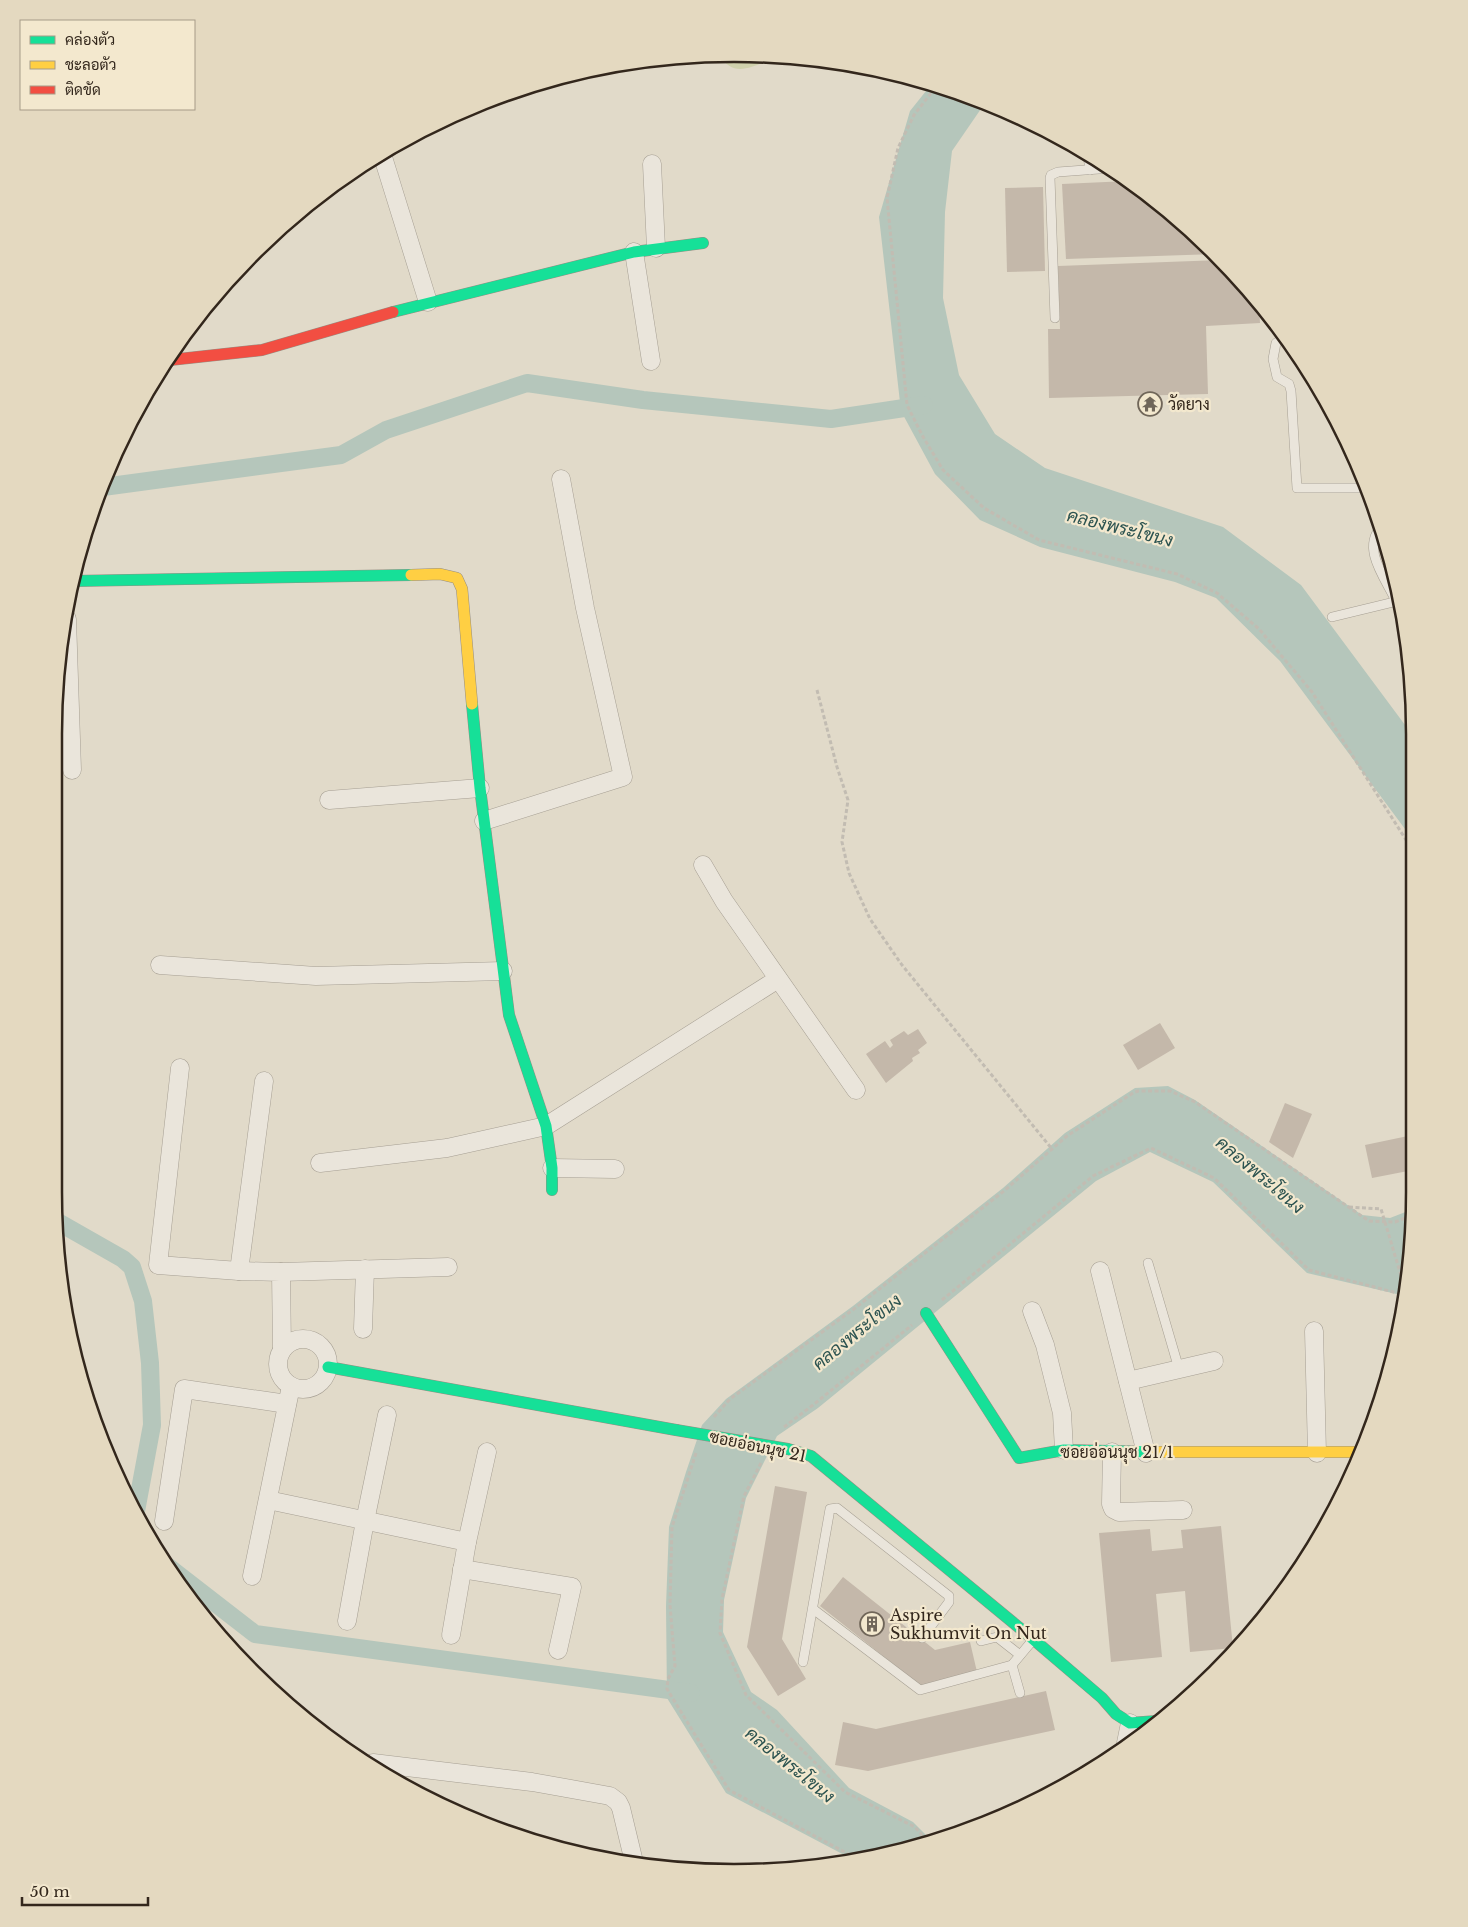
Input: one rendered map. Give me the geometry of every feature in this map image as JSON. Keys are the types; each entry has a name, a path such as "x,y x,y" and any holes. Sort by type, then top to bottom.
{"street":[{"path":"384,161 428,302"},
{"path":"652,164 656,248"},
{"path":"177,359 262,350 428,302 634,252 703,243"},
{"path":"634,252 651,362"},
{"path":"484,821 623,776 585,608 561,479"},
{"path":"80,581 440,574 454,577 459,581 462,589 480,788 509,1015 546,1126 552,1168 552,1190"},
{"path":"68,647 72,770"},
{"path":"328,800 480,788"},
{"path":"702,865 724,901 856,1090"},
{"path":"160,965 316,976 504,971"},
{"path":"320,1163 447,1148 546,1126 778,979"},
{"path":"180,1068 158,1265 281,1272 448,1267"},
{"path":"239,1271 264,1081"},
{"path":"552,1168 615,1169"},
{"path":"363,1329 365,1269"},
{"path":"1100,1271 1146,1452"},
{"path":"281,1272 282,1350 278,1366 285,1380 291,1386 307,1389 321,1382 326,1375 328,1367 325,1351 312,1340 295,1340 282,1350"},
{"path":"1032,1311 1044,1345 1062,1413 1064,1450"},
{"name":"ซอยอ่อนนุช 21/1","path":"926,1313 1017,1456 1022,1458 1064,1450 1112,1452 1353,1452"},
{"path":"1314,1331 1316,1453"},
{"path":"1128,1381 1214,1361"},
{"name":"ซอยอ่อนนุช 21","path":"328,1367 788,1449 811,1456 1033,1639 1102,1698 1116,1714 1130,1723"},
{"path":"252,1576 291,1386"},
{"path":"164,1521 184,1389 287,1404"},
{"path":"347,1621 387,1415"},
{"path":"452,1634 467,1542 487,1452"},
{"path":"1112,1452 1111,1504 1113,1509 1119,1512 1183,1510"},
{"path":"268,1500 467,1542"},
{"path":"462,1569 572,1586 558,1650"},
{"path":"1127,1737 1130,1723 1148,1722"},
{"path":"381,1764 532,1782 610,1796 618,1802 621,1808 633,1857"}],"lane":[{"path":"1089,164 1090,170"},
{"path":"1055,318 1050,178 1051,175 1058,172 1097,169"},
{"path":"1279,342 1276,343 1273,359 1277,377 1288,384 1291,391 1297,488 1358,488"},
{"path":"1375,534 1373,542 1378,569 1390,589"},
{"path":"1332,617 1393,602"},
{"path":"1148,1263 1179,1369"},
{"path":"803,1662 830,1509 836,1508 949,1596 949,1602 922,1638"},
{"path":"812,1609 920,1690 1012,1665 1033,1639"},
{"path":"981,1642 999,1638 1020,1655"},
{"path":"1012,1665 1020,1693"}],"path":[{"path":"932,92 914,115 898,148 887,198 907,405 943,470 984,508 1039,540 1177,574 1217,593 1259,629 1312,692 1406,840"},
{"path":"817,690 837,767 848,800 842,842 850,874 870,919 902,965 1052,1149"},
{"path":"711,1420 730,1399 854,1308 1004,1191 1066,1136 1138,1091 1170,1091 1194,1102 1369,1221 1395,1222 1405,1218"},
{"path":"783,1428 1093,1176 1151,1148 1214,1178 1309,1270 1398,1292"},
{"path":"1347,1207 1381,1209 1400,1276"},
{"path":"699,1445 672,1527 670,1605 675,1666 668,1679 667,1689 728,1790 849,1855"},
{"path":"764,1457 744,1496 722,1599 720,1633 746,1695 845,1792 915,1827 924,1837"}],"green space":[{"path":"734,62 762,63 738,69 725,63"}],"water":[{"name":"คลองพระโขนง","path":"926,91 980,110 952,151 945,212 943,298 959,375 995,434 1045,468 1223,527 1301,585 1406,726 1406,830 1280,661 1216,598 1175,582 1040,547 980,520 935,474 901,411 879,217 910,111"},
{"name":"คลองพระโขนง","path":"1168,1086 1195,1100 1362,1215 1390,1218 1405,1212 1398,1294 1307,1273 1213,1182 1150,1152 1096,1181 818,1408 777,1436 746,1498 724,1600 723,1632 751,1692 777,1710 849,1788 913,1822 927,1836 845,1855 726,1793 667,1698 666,1606 669,1527 702,1425 726,1399 853,1306 1003,1188 1065,1133 1135,1088"}],"building":[{"path":"1115,182 1143,201 1204,254 1066,259 1062,184"},
{"path":"1043,187 1045,271 1007,272 1005,188"},
{"path":"1210,260 1260,316 1260,323 1206,326 1208,394 1049,398 1048,329 1060,329 1058,266"},
{"path":"1160,1023 1175,1048 1138,1070 1123,1045"},
{"path":"918,1029 927,1043 918,1050 920,1053 912,1058 913,1061 886,1083 866,1054 885,1041 890,1048 893,1045 890,1040 904,1031 908,1035"},
{"path":"1285,1103 1312,1114 1293,1158 1269,1142"},
{"path":"1406,1136 1406,1171 1372,1178 1365,1145"},
{"path":"775,1486 807,1492 782,1639 806,1679 778,1696 747,1647"},
{"path":"1221,1526 1233,1643 1227,1649 1190,1652 1185,1591 1156,1594 1162,1657 1111,1662 1099,1533 1150,1529 1152,1551 1183,1548 1181,1530"},
{"name":"Aspire Sukhumvit On Nut","path":"843,1577 935,1650 970,1642 977,1672 921,1686 820,1606"},
{"path":"1046,1691 1055,1730 868,1771 835,1765 843,1722 876,1729"}],"waterway":[{"path":"110,486 341,455 386,430 527,383 643,400 831,419 924,405"},
{"path":"63,1225 123,1259 132,1267 143,1301 150,1363 152,1425 138,1501"},
{"path":"186,1581 255,1634 691,1693"}],"traffic: fast":[{"path":"393,312 634,252 703,243"},
{"path":"80,581 411,575"},
{"path":"472,704 480,788 509,1015 546,1126 552,1168 552,1190"},
{"path":"926,1313 1019,1458 1064,1450 1157,1452"},
{"path":"328,1367 676,1430"},
{"path":"676,1430 788,1449"},
{"path":"788,1449 811,1456 1033,1639 1102,1698 1116,1714 1130,1723 1148,1722"}],"traffic: slow":[{"path":"411,575 440,574 457,578 462,589 472,704"},
{"path":"1157,1452 1353,1452"}],"traffic: jam":[{"path":"177,359 262,350 393,312"}],"place":[{"name":"วัดยาง","path":"1150,404"},
{"name":"Aspire Sukhumvit On Nut","path":"872,1624"}]}
